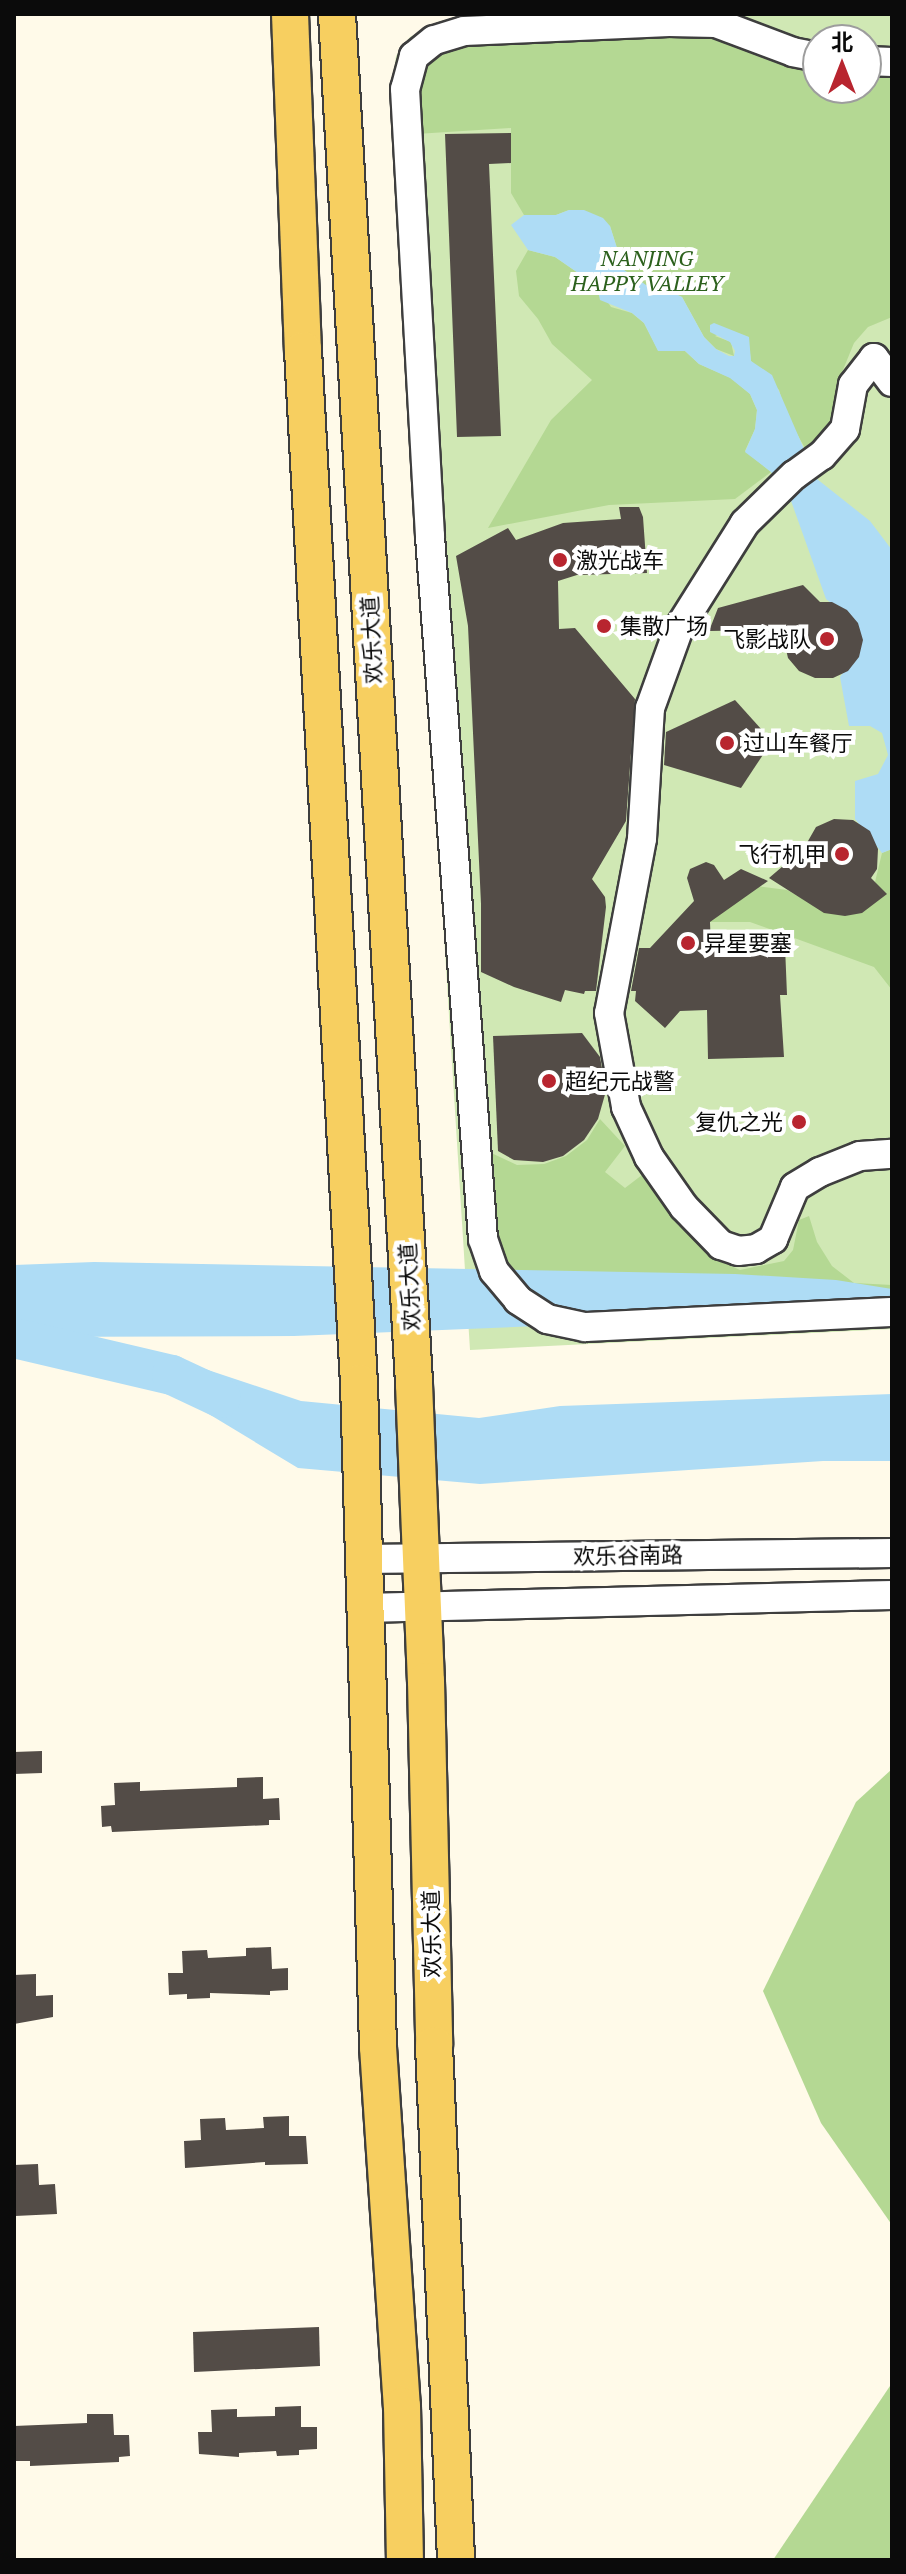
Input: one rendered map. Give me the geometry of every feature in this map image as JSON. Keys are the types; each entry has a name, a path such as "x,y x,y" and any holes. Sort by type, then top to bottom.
{"main road":[{"path":"290,14 313,514 356,1313 378,2047 398,2353 405,2560"},
{"name":"欢乐大道","path":"337,14 414,1384 456,2560"},
{"path":"295,146 306,133 320,128 332,133 344,144"},
{"path":"313,514 324,532 338,538 353,531 363,513"},
{"path":"337,955 348,938 362,931 377,939 389,958"},
{"path":"356,1313 369,1340 384,1345 398,1338 410,1314"},
{"path":"370,1827 385,1811 395,1807 410,1809 428,1823"},
{"path":"398,2353 413,2365 426,2368 438,2365 448,2350"}],"street":[{"path":"802,54 716,23 669,22 464,31 434,40 414,56 405,89 429,521 483,1239 494,1271 518,1300 547,1319 585,1327 892,1312"},
{"path":"892,382 874,358 853,385 845,429 822,455 768,498 745,523 679,628 650,708 642,839 609,1013 626,1107 649,1157 684,1207 721,1245 738,1251 756,1249 773,1239 795,1187 820,1172 860,1156 892,1154"},
{"name":"欢乐谷南路","path":"363,1559 892,1553"},
{"name":"欢乐谷南路","path":"364,1608 892,1595"}],"green space":[{"name":"NANJING HAPPY VALLEY","path":"892,14 892,1329 470,1350 391,91 396,56 410,37 441,21 487,15"},
{"path":"706,30 802,62 802,104 882,104 882,70 892,70 892,317 868,327 854,343 838,382 837,409 831,429 806,450 786,414 779,390 751,361 748,337 729,330 715,336 731,342 734,356 716,349 704,337 682,297 665,289 646,286 624,270 610,226 569,210 556,215 524,215 511,193 511,128 416,134 415,89 426,60 445,46 474,41"},
{"path":"528,250 555,257 597,286 611,307 632,313 644,323 658,350 685,351 699,364 731,378 750,394 757,410 755,429 745,451 771,472 735,499 609,505 488,528 551,420 592,380 552,344 538,319 519,296 516,271"},
{"path":"892,849 892,990 874,967 750,922 707,922 757,886 787,890 821,909 883,894 875,882 882,853"},
{"path":"600,1119 625,1146 605,1172 625,1188 642,1175 678,1225 715,1259 740,1270 784,1261 793,1250 799,1220 809,1216 817,1242 832,1266 854,1283 892,1285 892,1299 511,1273 496,1246 485,1150 517,1165 544,1164 566,1156 587,1140"},
{"path":"892,1769 892,2225 821,2123 763,1991 856,1802"},
{"path":"892,2383 892,2560 773,2560"}],"water":[{"path":"569,210 584,210 603,218 610,226 624,270 646,285 682,297 704,337 716,349 734,356 730,342 710,332 710,325 714,323 749,337 751,361 772,375 817,479 870,521 892,550 892,849 882,853 855,819 855,781 878,774 888,755 882,733 870,726 849,726 840,677 857,653 850,618 826,599 790,498 771,472 745,452 755,429 757,410 750,394 730,378 699,364 685,351 658,351 644,323 632,313 600,300 597,286 555,257 528,250 511,225 524,215 556,215"},
{"path":"94,1262 735,1274 836,1280 892,1289 892,1328 844,1320 684,1320 294,1336 14,1337 14,1265"},
{"path":"175,1359 301,1401 479,1418 560,1406 892,1394 892,1461 823,1461 480,1484 298,1468 169,1390"}],"building":[{"path":"511,133 511,163 489,164 501,436 457,437 445,134"},
{"path":"619,507 639,507 643,517 647,573 577,575 558,581 559,629 575,628 635,699 626,821 592,879 605,897 606,907 596,991 585,991 584,994 565,990 561,1002 514,987 481,972 481,904 468,626 456,556 508,528 516,540 563,523 621,519"},
{"path":"803,585 820,602 832,602 847,610 858,623 863,640 859,657 848,671 833,678 815,678 799,671 788,658 784,641 764,630 709,631 718,608"},
{"path":"735,700 772,741 741,788 664,765 666,732"},
{"path":"834,819 853,820 870,831 878,849 877,869 871,878 887,894 862,913 845,916 824,913 769,878 804,848 816,827"},
{"path":"706,862 714,865 724,880 741,869 768,881 710,922 711,950 785,946 787,995 780,995 784,1057 708,1059 707,1010 680,1011 665,1028 635,1001 636,991 631,991 639,948 650,948 694,901 687,878 690,869"},
{"path":"582,1033 600,1057 606,1091 598,1119 584,1140 563,1156 543,1162 514,1160 498,1151 493,1036"},
{"path":"42,1751 42,1773 14,1774 14,1752"},
{"path":"263,1777 263,1799 279,1798 280,1820 269,1820 269,1825 112,1832 111,1826 102,1827 101,1806 115,1805 114,1783 140,1782 140,1791 237,1787 237,1778"},
{"path":"271,1947 272,1969 288,1968 288,1990 270,1991 270,1995 210,1993 210,1998 187,1999 187,1994 169,1995 168,1973 183,1973 182,1951 207,1950 208,1958 246,1956 246,1948"},
{"path":"36,1974 36,1996 53,1995 53,2017 14,2024 14,1975"},
{"path":"289,2116 289,2136 306,2136 308,2164 265,2165 265,2162 185,2168 184,2141 201,2140 200,2119 225,2118 226,2130 264,2128 263,2117"},
{"path":"38,2164 39,2185 55,2184 57,2214 15,2216 14,2165"},
{"path":"319,2327 320,2366 194,2372 193,2332"},
{"path":"301,2406 301,2427 317,2427 317,2449 299,2450 299,2455 277,2456 276,2451 239,2453 239,2457 199,2454 198,2432 212,2432 211,2410 237,2409 237,2417 275,2416 275,2407"},
{"path":"87,2414 113,2414 114,2435 129,2435 130,2456 119,2457 119,2462 30,2466 30,2461 14,2461 14,2426 87,2423"}],"waterway":[{"path":"14,1338 172,1375 221,1398"}],"place":[{"name":"激光战车","path":"560,560"},
{"name":"集散广场","path":"604,626"},
{"name":"飞影战队","path":"827,639"},
{"name":"过山车餐厅","path":"727,743"},
{"name":"飞行机甲","path":"842,854"},
{"name":"异星要塞","path":"688,943"},
{"name":"超纪元战警","path":"549,1081"},
{"name":"复仇之光","path":"799,1122"}]}
